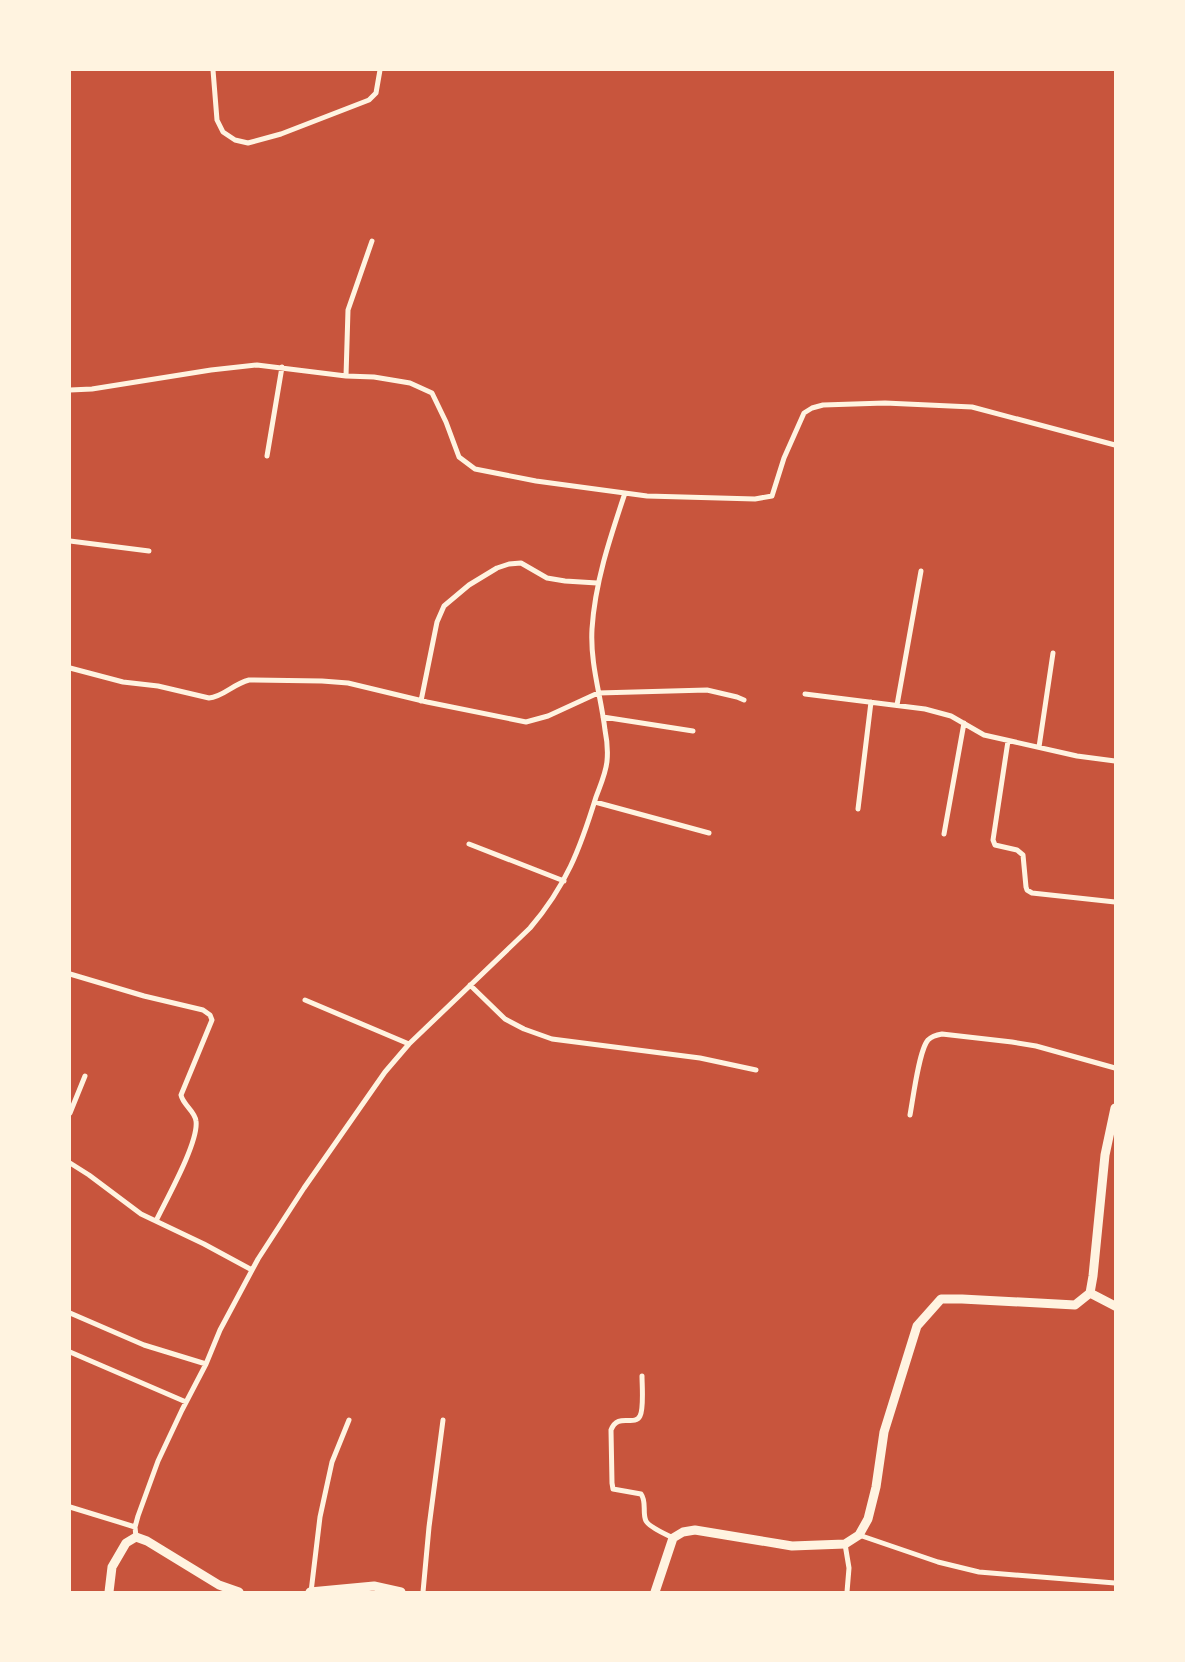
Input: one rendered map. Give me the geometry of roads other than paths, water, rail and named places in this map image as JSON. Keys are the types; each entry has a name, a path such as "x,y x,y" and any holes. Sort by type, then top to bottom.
{"street":[{"path":"213,70 217,120 223,132 235,140 248,143 281,134 369,100 376,93 380,70"},
{"path":"346,376 348,310 372,241"},
{"path":"70,390 92,389 212,370 257,365 346,376 374,376 410,383 432,393 459,456 475,470 536,481 647,496 755,499 772,496 784,458 804,413 812,408 823,405 886,403 972,407 1115,445"},
{"path":"267,456 282,368"},
{"path":"109,1592 112,1567 126,1542 136,1532 158,1461 206,1364 220,1330 252,1270 304,1188 385,1072 409,1044 530,928 546,910 564,881 582,842 607,762 605,730 593,665 592,630 598,583 625,493"},
{"path":"70,541 149,551"},
{"path":"421,701 437,622 444,606 469,585 496,568 521,563 547,578 598,583"},
{"path":"897,705 921,571"},
{"path":"1038,747 1053,654"},
{"path":"70,668 123,682 158,686 209,698 217,697 238,683 249,680 322,680 526,722 548,716 598,693 707,690 744,700"},
{"path":"805,694 925,709 951,716 984,735 1078,756 1115,761"},
{"path":"858,809 872,702"},
{"path":"603,717 693,731"},
{"path":"944,834 964,724"},
{"path":"1008,740 993,840 995,846 1018,850 1023,855 1026,887 1032,893 1115,902"},
{"path":"595,802 709,833"},
{"path":"469,844 564,881"},
{"path":"70,974 144,996 203,1010 210,1015 212,1020 181,1095 182,1101 196,1118 197,1128 192,1146 156,1221"},
{"path":"470,985 505,1019 524,1029 552,1039 700,1058 756,1070"},
{"path":"305,1000 409,1044"},
{"path":"910,1115 922,1054 926,1042 932,1036 942,1034 1036,1046 1115,1068"},
{"path":"70,1113 85,1076"},
{"path":"655,1592 673,1538 683,1532 695,1530 792,1546 845,1544 859,1535 868,1519 876,1487 884,1432 917,1326 941,1299 962,1298 1075,1305 1090,1293 1105,1155 1115,1108"},
{"path":"70,1163 141,1214 204,1244 252,1270"},
{"path":"1090,1293 1115,1306"},
{"path":"70,1313 144,1345 206,1364"},
{"path":"70,1352 186,1402"},
{"path":"642,1376 642,1411 640,1417 636,1420 617,1421 613,1424 611,1430 612,1484 613,1489 641,1494 644,1498 645,1521 673,1538"},
{"path":"349,1420 332,1462 320,1517 311,1592 374,1586 401,1592"},
{"path":"423,1592 429,1527 443,1420"},
{"path":"70,1507 136,1532 147,1541 219,1586 239,1592"},
{"path":"859,1535 938,1562 979,1572 1115,1583"},
{"path":"845,1544 850,1568 847,1592"}]}
